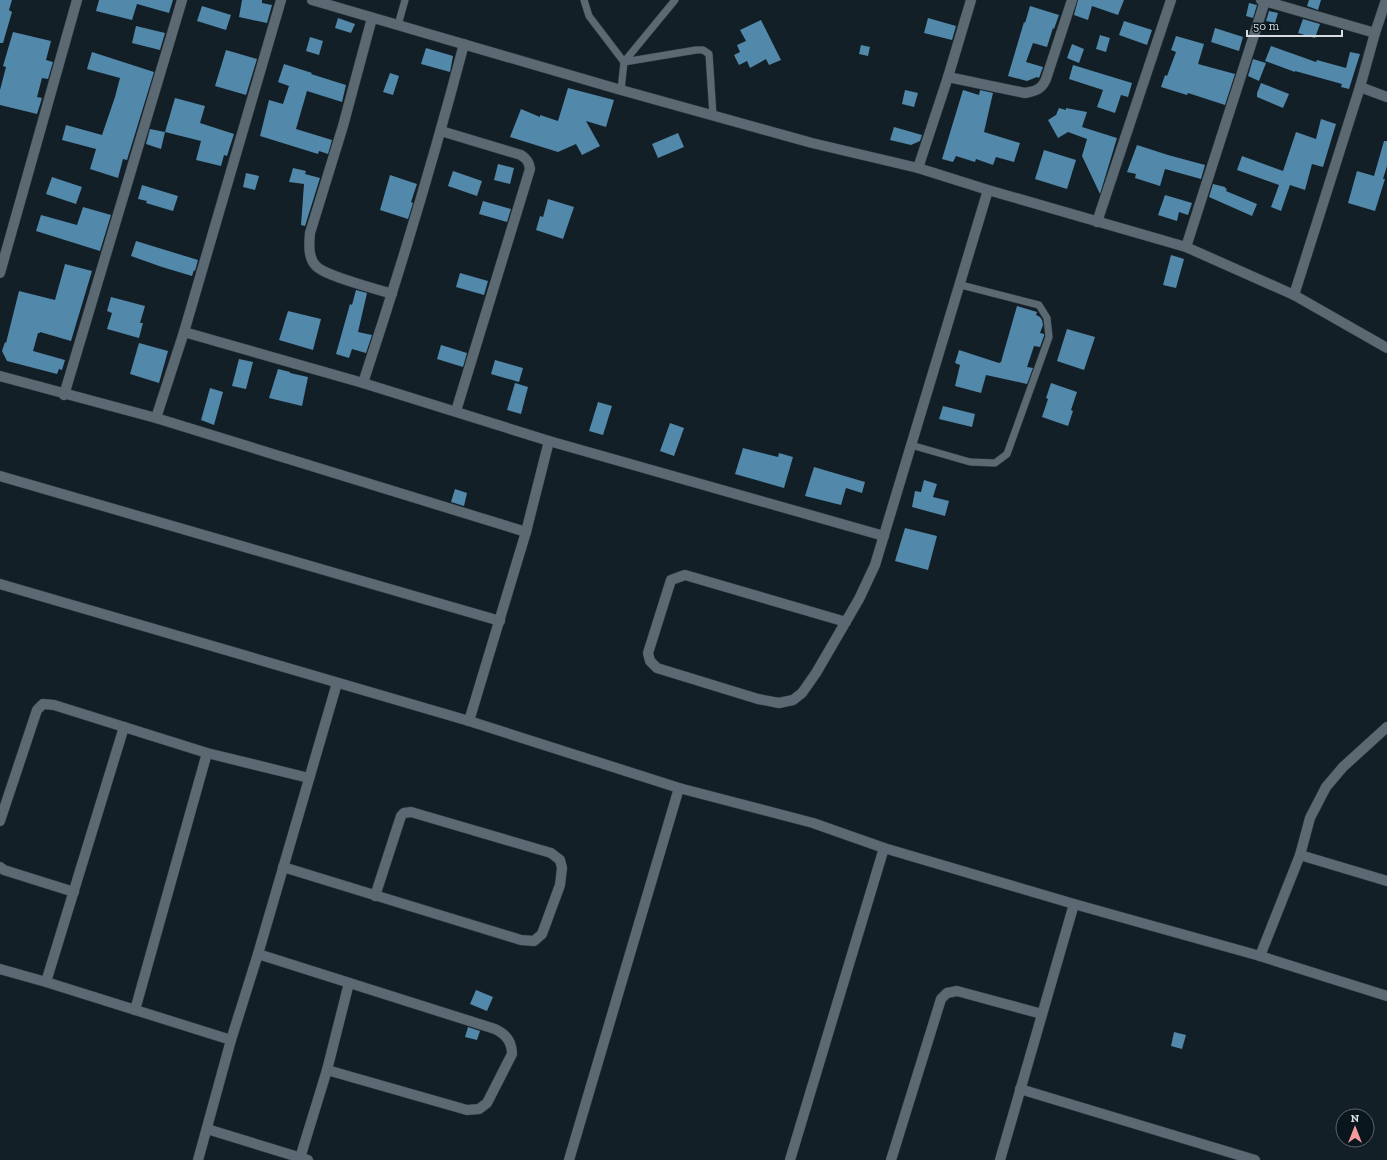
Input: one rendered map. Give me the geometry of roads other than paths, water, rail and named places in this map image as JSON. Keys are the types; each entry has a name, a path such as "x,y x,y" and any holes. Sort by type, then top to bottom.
{"street":[{"path":"0,273 4,246 77,0"},
{"path":"64,394 182,0"},
{"path":"156,418 184,332 281,0"},
{"path":"312,0 621,90 812,143 918,168 988,190 1186,247 1294,295 1387,348"},
{"path":"918,168 948,77 971,0"},
{"path":"948,77 1025,93 1037,91 1046,79 1072,0"},
{"path":"1097,222 1171,0"},
{"path":"1294,295 1386,0"},
{"path":"1186,247 1263,1 1375,33"},
{"path":"372,18 343,126 310,233 309,250 315,266 326,273 392,294"},
{"path":"363,383 392,294 441,131 464,44"},
{"path":"1360,87 1387,97"},
{"path":"441,131 521,154 527,158 530,169 456,411"},
{"path":"846,622 685,575 671,580 648,653 650,661 657,668 758,699 779,703 793,700 802,693 846,622 859,599 875,564 961,285 988,190"},
{"path":"184,332 363,383 549,441 884,536"},
{"path":"0,376 156,418 526,532"},
{"path":"469,721 526,532 549,441"},
{"path":"0,476 500,621"},
{"path":"0,584 469,721 679,788 813,823 884,848 1074,904 1260,956 1387,996"},
{"path":"198,1160 231,1040 284,868 337,683"},
{"path":"0,821 37,710 40,705 50,704 207,753 309,778"},
{"path":"46,982 124,727"},
{"path":"1260,956 1300,855 1310,818 1326,787 1343,768 1387,727"},
{"path":"135,1010 207,753"},
{"path":"569,1160 679,788"},
{"path":"284,868 375,896 521,940 534,941 542,934 560,885 562,868 560,860 551,853 411,812 404,813 401,816 375,896"},
{"path":"790,1160 884,848"},
{"path":"1300,855 1387,881"},
{"path":"0,866 4,870 74,892"},
{"path":"1000,1160 1074,904"},
{"path":"258,954 499,1030 508,1038 512,1046 512,1054 487,1103 479,1108 467,1110 327,1070"},
{"path":"0,969 231,1040"},
{"path":"207,1129 304,1159 349,982"},
{"path":"891,1160 941,999 947,993 957,991 1042,1014"},
{"path":"1020,1089 1255,1160"}],"lane":[{"path":"398,25 405,0"},
{"path":"584,0 589,16 624,62"},
{"path":"621,90 624,62 675,0"},
{"path":"624,62 703,50 709,54 713,115"},
{"path":"911,445 970,462 996,463 1007,454 1049,337 1047,318 1039,305 961,285"}]}
